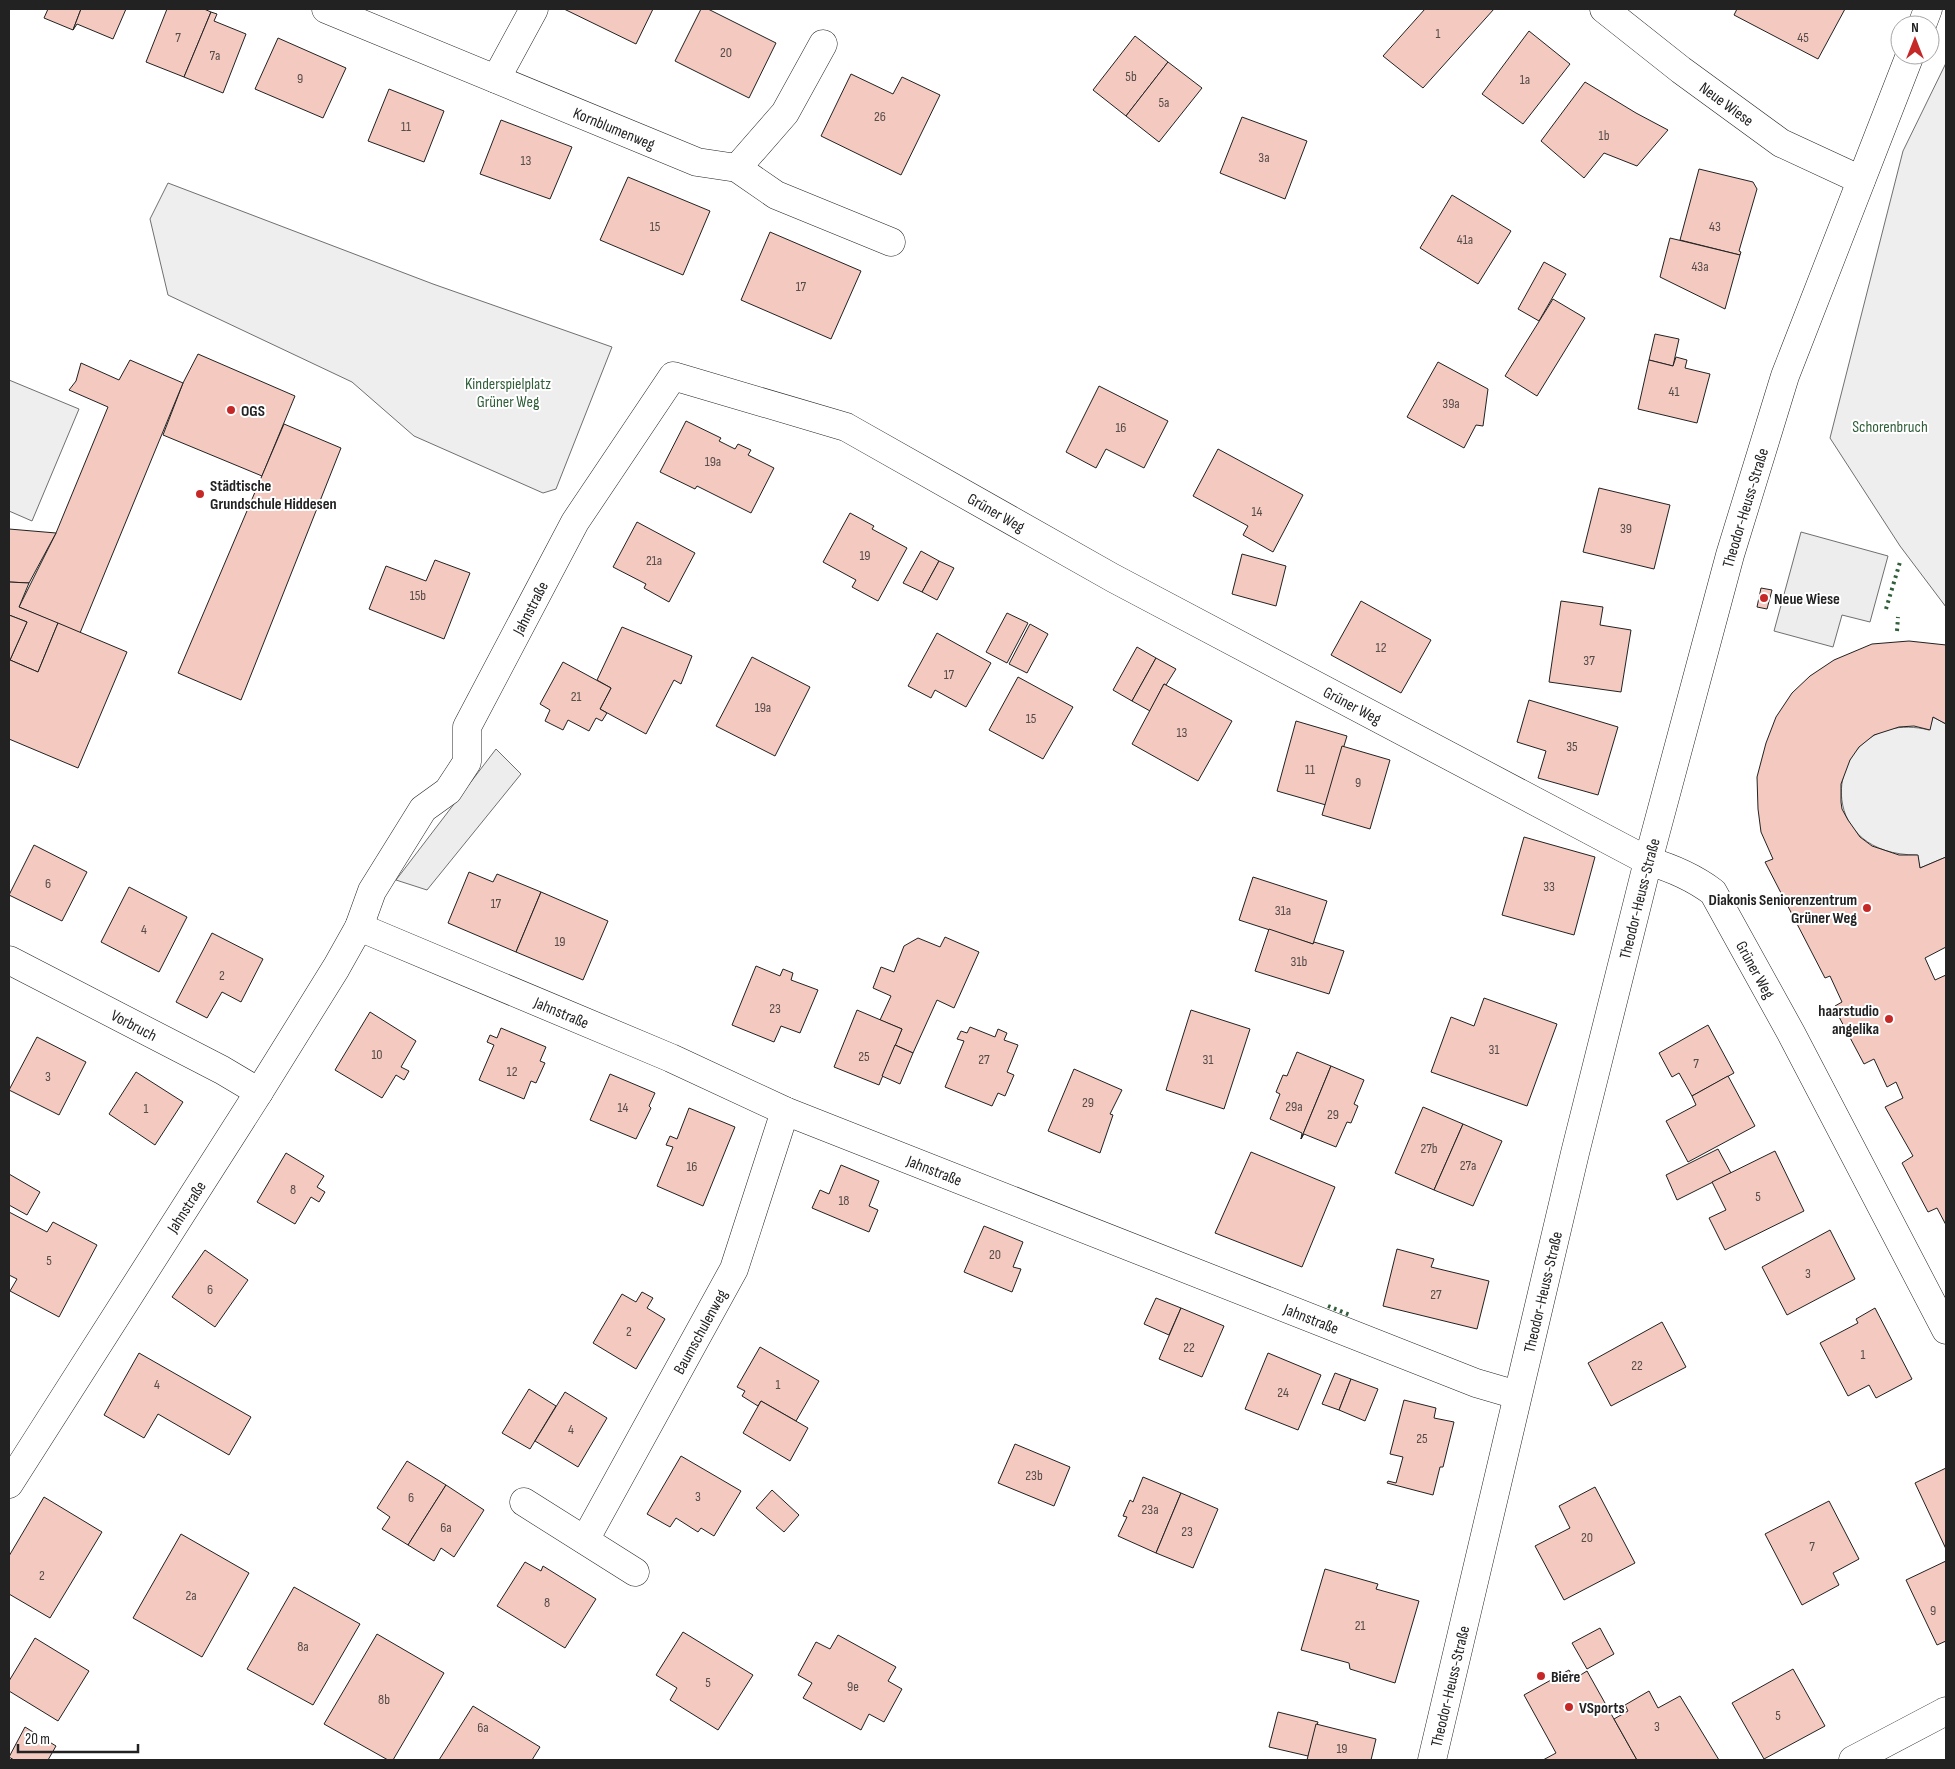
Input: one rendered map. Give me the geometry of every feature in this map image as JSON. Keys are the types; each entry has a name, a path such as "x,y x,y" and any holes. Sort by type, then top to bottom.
{"street":[{"name":"Kornblumenweg","path":"326,9 697,162 737,168 776,195 891,242"},
{"path":"496,79 534,9"},
{"name":"Neue Wiese","path":"1604,9 1681,70 1781,143 1861,180"},
{"path":"737,168 785,114 823,44"},
{"name":"Theodor-Heuss-Straße","path":"1432,1760 1517,1395 1648,861 1730,555 1785,376 1906,65"},
{"name":"Grüner Weg","path":"591,495 673,376 846,427 1113,578 1648,861 1672,868 1698,880 1714,892 1796,1041 1946,1330"},
{"name":"Jahnstraße","path":"9,1484 259,1092 359,927 372,891 423,809 448,791 467,762 467,727 574,522 591,495"},
{"name":"Jahnstraße","path":"359,927 671,1058 785,1111 1476,1383 1517,1395"},
{"name":"Vorbruch","path":"9,960 222,1070 259,1092"},
{"name":"Baumschulenweg","path":"585,1540 734,1269 785,1111"},
{"path":"524,1502 635,1572"},
{"path":"1852,1760 1946,1711"}],"green space":[{"name":"Schorenbruch","path":"1946,63 1946,607 1900,546 1830,438 1903,151"},
{"name":"Kinderspielplatz Grüner Weg","path":"168,183 433,284 612,347 556,489 543,493 414,436 352,382 168,295 150,219"},
{"path":"9,380 79,409 32,521 9,511"},
{"path":"1933,717 1946,724 1946,857 1920,868 1917,855 1880,849 1856,832 1844,809 1842,783 1850,759 1868,739 1895,728 1929,730"}],"shaded area":[{"path":"1801,532 1888,556 1870,622 1842,615 1833,647 1774,631"},
{"path":"496,749 521,774 427,890 396,880"}],"building":[{"path":"48,9 81,9 73,30 44,18"},
{"path":"81,9 126,9 113,39 77,24 73,30"},
{"path":"167,9 204,9 211,12 184,77 146,62"},
{"path":"564,9 653,9 636,44"},
{"path":"701,9 708,9 776,43 749,98 675,61"},
{"path":"1425,9 1494,9 1423,88 1383,56"},
{"path":"1737,9 1845,9 1818,59 1734,15"},
{"path":"211,12 217,14 214,21 246,34 223,93 184,77"},
{"path":"1529,31 1570,64 1523,124 1482,94"},
{"path":"1135,36 1168,62 1126,116 1093,90"},
{"path":"278,38 346,68 323,118 255,89"},
{"path":"1168,62 1202,88 1159,142 1126,116"},
{"path":"851,74 893,94 902,77 940,95 901,175 821,136"},
{"path":"1585,82 1668,130 1637,166 1604,153 1584,178 1541,141"},
{"path":"389,89 444,111 424,162 368,141"},
{"path":"1242,117 1307,141 1285,199 1220,173"},
{"path":"501,120 572,147 550,199 480,174"},
{"path":"1699,169 1753,182 1757,189 1739,251 1741,252 1740,255 1680,240"},
{"path":"628,177 710,211 683,275 600,240"},
{"path":"1452,195 1511,231 1478,284 1420,248"},
{"path":"770,232 861,271 831,339 741,300"},
{"path":"1670,238 1740,255 1725,309 1660,277"},
{"path":"1544,262 1566,274 1539,321 1518,309"},
{"path":"1553,299 1585,318 1537,396 1505,376"},
{"path":"1655,334 1679,339 1673,366 1649,360"},
{"name":"OGS","path":"198,354 295,396 262,476 163,435 183,383"},
{"path":"1676,357 1687,360 1685,368 1710,374 1697,423 1638,409 1649,360 1673,366"},
{"path":"130,360 183,383 80,633 19,607 56,533 108,407 69,390 76,381 81,363 119,380"},
{"path":"1438,362 1488,389 1483,426 1476,425 1464,448 1407,417"},
{"path":"1099,386 1168,421 1144,468 1106,449 1096,468 1066,452"},
{"path":"686,421 721,438 719,441 735,449 738,444 751,450 748,455 774,468 751,513 697,486 695,489 660,472"},
{"path":"284,424 341,448 241,700 178,673"},
{"path":"1218,449 1303,495 1273,552 1243,535 1248,526 1193,496"},
{"path":"1599,488 1670,505 1654,569 1583,552"},
{"path":"850,513 874,526 872,529 907,548 878,601 852,587 856,580 823,562"},
{"path":"637,522 695,553 669,602 644,588 646,584 613,567"},
{"path":"9,529 56,533 29,583 9,582"},
{"path":"921,551 939,561 922,592 903,583"},
{"path":"1242,554 1286,566 1276,606 1232,594"},
{"path":"435,560 470,573 444,639 369,609 386,566 426,581"},
{"path":"939,561 954,568 937,600 922,592"},
{"path":"9,582 29,583 19,607 58,623 38,672 10,660 27,622 9,615"},
{"name":"Neue Wiese","path":"1761,588 1772,590 1767,609 1757,607"},
{"path":"1361,601 1431,640 1401,693 1331,655"},
{"path":"1561,601 1603,607 1600,625 1631,630 1621,692 1549,682"},
{"path":"1007,613 1028,623 1007,663 986,652"},
{"path":"9,615 27,622 10,660 38,672 58,623 127,652 78,768 9,739"},
{"path":"1030,624 1048,634 1027,673 1009,664"},
{"path":"622,627 692,656 681,684 674,680 646,734 600,709 611,688 597,680"},
{"path":"937,633 991,663 966,707 935,690 931,698 908,686"},
{"name":"Diakonis Seniorenzentrum Grüner Weg","path":"1909,641 1946,645 1946,724 1933,717 1930,730 1914,726 1899,727 1874,735 1859,747 1850,760 1841,784 1841,802 1842,809 1848,820 1860,837 1872,846 1899,855 1918,855 1920,868 1946,857 1946,947 1925,958 1935,980 1946,975 1946,1225 1937,1208 1928,1212 1902,1163 1913,1156 1885,1107 1903,1098 1896,1082 1887,1087 1874,1059 1864,1064 1838,1015 1835,1006 1842,1002 1830,976 1825,978 1765,862 1773,859 1761,832 1758,809 1757,777 1766,743 1776,717 1792,693 1810,676 1834,660 1872,644"},
{"path":"1137,647 1156,658 1132,701 1113,690"},
{"path":"752,657 810,687 775,756 716,726"},
{"path":"1156,658 1176,669 1166,685 1164,684 1150,711 1132,701"},
{"path":"563,662 611,688 600,709 607,713 602,721 596,718 589,731 568,720 563,730 545,721 550,710 540,704"},
{"path":"1018,677 1073,707 1043,759 989,730"},
{"path":"1164,684 1232,721 1198,781 1132,744"},
{"path":"1529,700 1618,727 1598,795 1538,778 1546,751 1517,742"},
{"path":"1296,721 1347,736 1326,805 1277,791"},
{"path":"1342,746 1390,760 1370,829 1322,815"},
{"path":"1524,837 1595,857 1574,935 1502,915"},
{"path":"34,845 87,872 62,921 9,895"},
{"path":"469,872 493,882 497,874 541,892 516,952 448,923"},
{"path":"1253,877 1327,901 1313,944 1239,920"},
{"path":"129,887 187,917 159,972 101,942"},
{"path":"541,892 608,921 583,980 516,952"},
{"path":"1269,929 1313,944 1314,942 1344,951 1329,994 1255,971"},
{"path":"212,933 263,959 241,1002 222,992 207,1018 176,1002"},
{"path":"945,937 979,952 954,1008 937,1000 913,1053 895,1045 902,1029 880,1020 891,996 873,988 881,967 894,972 904,946 918,938 940,947"},
{"path":"756,966 780,976 783,969 793,973 791,980 818,990 800,1033 781,1026 774,1042 732,1025"},
{"path":"1484,998 1557,1024 1527,1106 1431,1072 1451,1017 1474,1026"},
{"path":"857,1010 902,1029 879,1085 834,1067"},
{"path":"1191,1010 1250,1029 1224,1109 1166,1090"},
{"path":"370,1012 416,1041 401,1067 409,1071 404,1080 396,1075 382,1098 335,1070"},
{"path":"1708,1025 1734,1073 1692,1096 1679,1073 1672,1077 1659,1053"},
{"path":"970,1027 995,1037 998,1029 1007,1033 1004,1040 1018,1045 1007,1072 1014,1075 1005,1096 998,1093 992,1106 945,1087 964,1041 957,1039 961,1031 967,1033"},
{"path":"501,1028 546,1047 540,1061 545,1063 536,1083 531,1081 524,1099 479,1080 494,1045 487,1042 490,1035 497,1038"},
{"path":"37,1037 86,1062 59,1115 9,1090"},
{"path":"895,1045 913,1053 900,1084 882,1076"},
{"path":"1297,1052 1331,1066 1301,1139 1302,1133 1270,1119 1280,1094 1276,1092 1283,1075 1287,1076"},
{"path":"1331,1066 1364,1080 1354,1104 1358,1106 1351,1123 1347,1122 1336,1147 1304,1134 1301,1139"},
{"path":"1074,1069 1122,1090 1110,1114 1113,1115 1100,1153 1048,1131"},
{"path":"136,1072 183,1102 155,1145 109,1114"},
{"path":"610,1074 655,1093 649,1106 651,1108 636,1139 590,1120"},
{"path":"1728,1076 1755,1126 1688,1162 1666,1121 1696,1105 1692,1096"},
{"path":"1423,1107 1463,1124 1434,1190 1395,1173"},
{"path":"689,1108 735,1127 703,1206 657,1186 673,1147 666,1145 670,1136 677,1139"},
{"path":"1463,1124 1502,1141 1473,1206 1434,1190"},
{"path":"1718,1149 1731,1173 1677,1200 1666,1175"},
{"path":"1775,1151 1804,1211 1725,1250 1709,1218 1726,1210 1712,1182"},
{"path":"1251,1152 1335,1187 1302,1267 1215,1233"},
{"path":"286,1153 324,1176 317,1187 325,1192 319,1202 311,1197 295,1224 257,1202"},
{"path":"841,1165 879,1181 869,1206 878,1210 869,1232 812,1208 820,1190 829,1194"},
{"path":"9,1174 40,1192 27,1215 9,1205"},
{"path":"9,1212 47,1232 53,1222 97,1245 59,1317 10,1291 17,1279 9,1275"},
{"path":"984,1226 1023,1242 1013,1267 1021,1269 1012,1292 964,1272"},
{"path":"1830,1230 1855,1279 1787,1315 1762,1267"},
{"path":"1397,1249 1434,1259 1431,1267 1489,1281 1477,1329 1383,1306"},
{"path":"205,1250 248,1280 215,1327 172,1297"},
{"path":"642,1292 653,1298 647,1308 665,1319 636,1369 593,1343 622,1294 636,1302"},
{"path":"1156,1298 1181,1308 1169,1335 1144,1324"},
{"path":"1181,1308 1224,1326 1202,1377 1159,1359"},
{"path":"1875,1308 1912,1379 1876,1398 1869,1385 1848,1396 1820,1343 1858,1323 1856,1319"},
{"path":"1662,1322 1686,1367 1611,1406 1588,1363"},
{"path":"760,1347 819,1381 796,1421 761,1401 758,1406 742,1396 745,1391 737,1387"},
{"path":"139,1353 251,1417 229,1455 158,1414 144,1438 104,1415"},
{"path":"1268,1353 1321,1375 1298,1430 1245,1409"},
{"path":"1335,1373 1351,1379 1339,1410 1322,1404"},
{"path":"1351,1379 1378,1389 1365,1421 1339,1410"},
{"path":"529,1389 556,1406 530,1449 502,1433"},
{"path":"565,1392 607,1418 578,1467 535,1441"},
{"path":"1404,1400 1436,1408 1434,1418 1454,1422 1443,1467 1440,1467 1433,1495 1387,1483 1388,1481 1396,1483 1403,1457 1390,1454"},
{"path":"761,1401 808,1428 790,1461 743,1433"},
{"path":"1015,1444 1070,1467 1054,1506 998,1483"},
{"path":"681,1456 741,1491 714,1536 701,1528 698,1532 676,1518 670,1527 647,1514"},
{"path":"407,1461 446,1485 408,1545 382,1529 390,1517 377,1508"},
{"path":"1946,1468 1946,1549 1915,1483"},
{"path":"1143,1477 1181,1493 1156,1553 1118,1536 1127,1517 1123,1516 1130,1500 1133,1502"},
{"path":"446,1485 484,1510 454,1557 441,1548 434,1561 408,1545"},
{"path":"1595,1487 1635,1563 1564,1600 1535,1546 1570,1528 1559,1506"},
{"path":"772,1490 799,1515 784,1532 756,1508"},
{"path":"1181,1493 1218,1509 1193,1568 1156,1553"},
{"path":"44,1497 102,1532 50,1618 9,1594 9,1556"},
{"path":"1829,1501 1859,1559 1833,1573 1839,1585 1802,1605 1765,1534"},
{"path":"181,1534 249,1573 202,1657 133,1618"},
{"path":"1946,1561 1946,1641 1937,1645 1906,1580"},
{"path":"525,1562 541,1571 543,1566 596,1599 565,1648 497,1606"},
{"path":"1325,1569 1378,1584 1376,1589 1419,1601 1395,1683 1350,1669 1349,1663 1301,1650"},
{"path":"294,1587 360,1624 313,1705 247,1669"},
{"path":"1600,1628 1614,1654 1587,1669 1572,1643"},
{"path":"683,1632 753,1675 718,1730 670,1700 677,1688 656,1675"},
{"path":"377,1634 444,1673 393,1760 388,1760 324,1724"},
{"path":"838,1635 896,1667 888,1681 902,1689 884,1722 869,1714 861,1730 803,1698 812,1683 798,1675 816,1642 830,1649"},
{"path":"35,1638 89,1671 58,1721 9,1691 9,1681"},
{"path":"1793,1669 1825,1726 1764,1759 1732,1703"},
{"name":"VSports","path":"1569,1670 1574,1679 1587,1671 1637,1760 1543,1760 1556,1753 1524,1695"},
{"path":"1649,1691 1658,1708 1680,1696 1719,1760 1637,1760 1614,1719 1628,1711 1625,1705"},
{"path":"473,1706 540,1747 532,1760 439,1760"},
{"path":"1278,1712 1318,1722 1308,1756 1269,1747"},
{"path":"1316,1724 1376,1739 1371,1760 1307,1760"},
{"path":"25,1727 56,1746 48,1760 14,1760 9,1757"}],"hedge":[{"path":"1886,609 1900,562"},
{"path":"1897,631 1898,617"},
{"path":"1328,1306 1350,1315"}],"place":[{"name":"OGS","path":"231,410"},
{"name":"Städtische Grundschule Hiddesen","path":"200,494"},
{"name":"Neue Wiese","path":"1764,598"},
{"name":"Diakonis Seniorenzentrum Grüner Weg","path":"1867,908"},
{"name":"haarstudio angelika","path":"1889,1019"},
{"name":"Biere","path":"1541,1676"},
{"name":"VSports","path":"1569,1707"}]}
